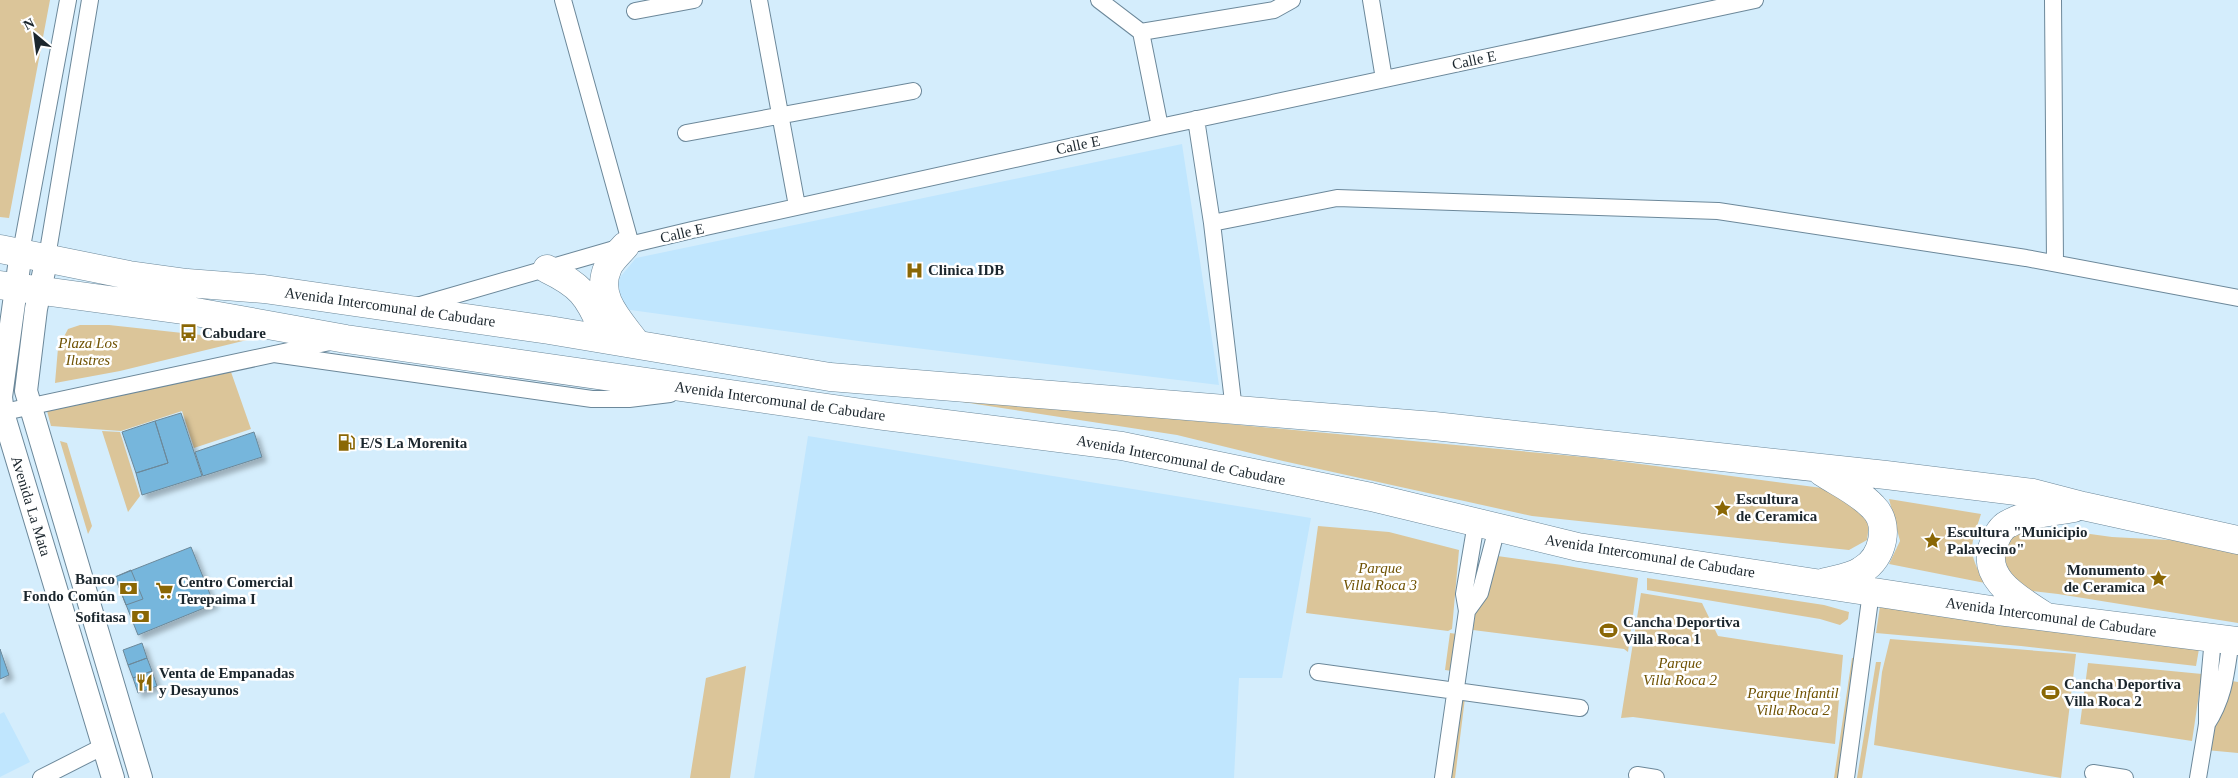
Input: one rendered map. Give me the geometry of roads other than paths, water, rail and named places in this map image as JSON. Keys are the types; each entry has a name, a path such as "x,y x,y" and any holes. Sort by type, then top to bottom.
{"highway":[{"path":"628,246 608,266 603,283 606,302 636,343"},
{"name":"Avenida Intercomunal de Cabudare","path":"23,253 129,275 187,283 264,289 606,338 830,377 1434,426 2033,493 2238,540"},
{"path":"548,269 564,277 585,294 591,302 606,338"},
{"name":"Avenida Intercomunal de Cabudare","path":"14,298 190,311 346,339 883,416 1122,446 1371,497 1578,547 1871,592 2227,640"},
{"path":"1817,469 1863,498 1875,508 1884,533 1879,551 1862,571 1819,584"},
{"path":"2047,617 2007,590 1994,573 1990,562 1990,551 1997,535 2008,524 2022,518 2083,506"}],"street":[{"path":"14,298 68,0"},
{"path":"23,253 90,0"},
{"path":"563,0 628,246"},
{"path":"635,11 694,0"},
{"path":"759,0 797,206"},
{"path":"1100,0 1141,32 1160,126"},
{"path":"1141,32 1274,10 1292,0"},
{"path":"1370,0 1384,79"},
{"name":"Calle E","path":"406,310 628,246 797,206 1160,126 1755,0"},
{"path":"2053,0 2055,263"},
{"path":"686,134 780,114 913,91"},
{"path":"1196,119 1212,223 1234,410"},
{"path":"1212,223 1337,198 1718,211 2055,263 2238,298"},
{"name":"Avenida La Mata","path":"14,298 26,391 141,778"},
{"name":"Avenida La Mata","path":"14,298 0,397 1,411 114,778"},
{"path":"1,411 346,339"},
{"path":"274,354 592,399 630,399 700,390"},
{"path":"1443,778 1467,611 1464,594 1487,525"},
{"path":"1846,778 1871,592"},
{"path":"2198,778 2207,724 2208,690 2227,640"},
{"path":"1318,672 1580,708"},
{"path":"41,778 104,746"},
{"path":"2093,773 2125,778"},
{"path":"1637,775 1656,778"}],"place":[{"name":"Clinica IDB","path":"914,270"},
{"name":"Cabudare","path":"188,333"},
{"name":"E/S La Morenita","path":"346,443"},
{"name":"Escultura de Ceramica","path":"1722,508"},
{"name":"Escultura \"Municipio Palavecino\"","path":"1933,541"},
{"name":"Monumento de Ceramica","path":"2159,579"},
{"name":"Banco Fondo Común","path":"129,588"},
{"name":"Centro Comercial Terepaima I","path":"164,591"},
{"name":"Sofitasa","path":"140,617"},
{"name":"Cancha Deportiva Villa Roca 1","path":"1609,631"},
{"name":"Venta de Empanadas y Desayunos","path":"145,682"},
{"name":"Cancha Deportiva Villa Roca 2","path":"2050,693"}],"park label":[{"name":"Plaza Los Ilustres","path":"88,352"},
{"name":"Parque Villa Roca 3","path":"1380,576"},
{"name":"Parque Villa Roca 2","path":"1680,672"},
{"name":"Parque Infantil Villa Roca 2","path":"1793,702"}]}
